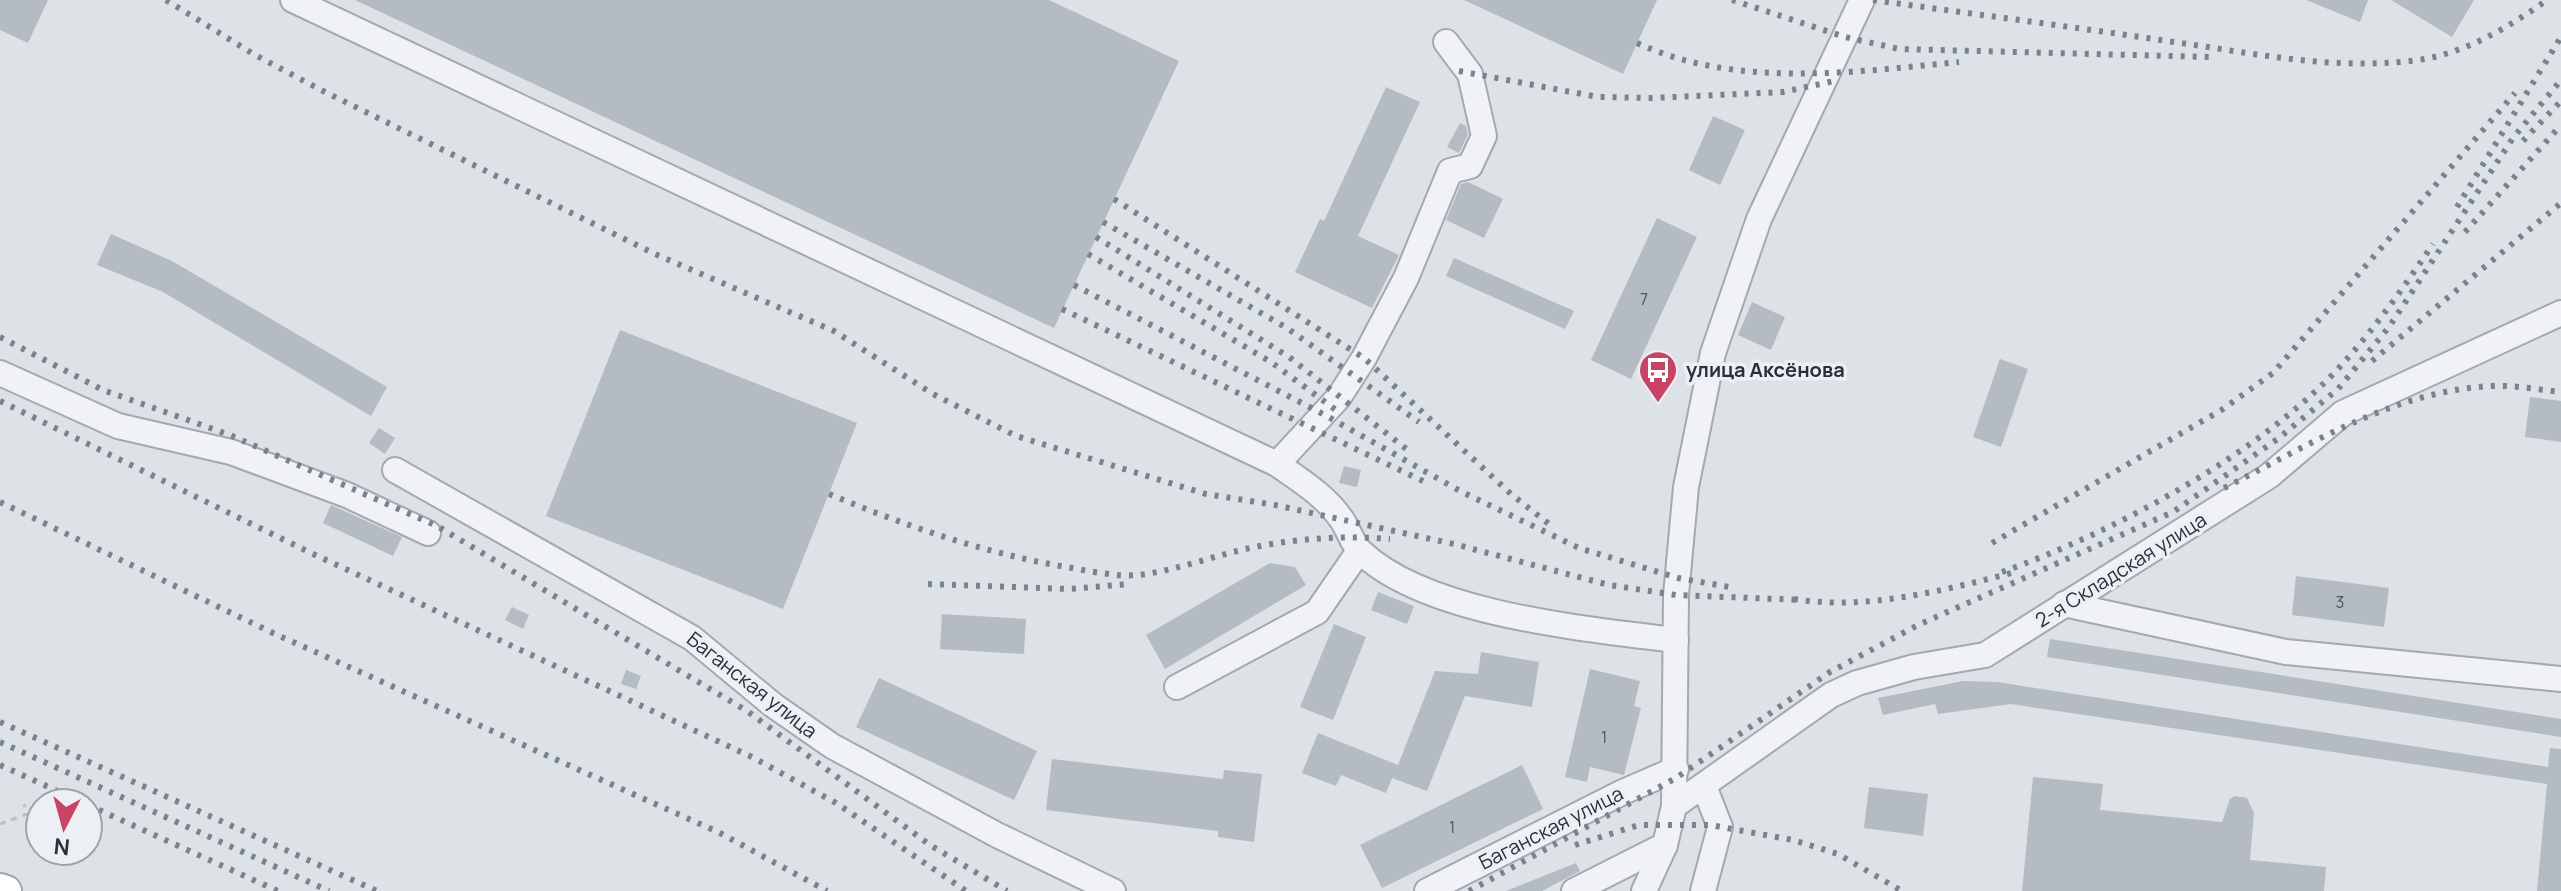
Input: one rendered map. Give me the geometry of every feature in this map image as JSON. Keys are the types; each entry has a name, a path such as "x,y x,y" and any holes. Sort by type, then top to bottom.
{"main road":[{"path":"0,889 6,891"}],"street":[{"path":"293,0 1277,464 1316,491 1342,519 1359,551 1395,576 1450,599 1583,629 1676,640"},
{"path":"1644,891 1665,845 1674,806 1676,595 1686,487 1713,353 1759,219 1862,0"},
{"path":"1277,464 1354,375 1406,278 1450,171 1470,166 1484,136 1470,74 1446,42"},
{"name":"2-я Складская улица","path":"1674,806 1831,695 1857,683 1900,671 1985,655 2269,476 2343,413 2561,313"},
{"path":"0,373 118,426 231,452 347,495 428,533"},
{"name":"Баганская улица","path":"395,470 692,638 773,705 832,746 997,835 1113,891"},
{"path":"1177,687 1317,612 1359,551"},
{"path":"2064,604 2286,652 2561,679"},
{"name":"Баганская улица","path":"1427,891 1676,769"},
{"path":"1703,891 1720,827 1704,786"},
{"path":"1574,891 1665,845"}],"path":[{"path":"0,824 24,815"}],"building":[{"path":"0,0 48,0 28,43 0,30"},
{"path":"355,0 1049,0 1179,61 1054,328"},
{"path":"1464,0 1657,0 1623,74"},
{"path":"2306,0 2368,0 2360,22"},
{"path":"2391,0 2474,0 2452,37"},
{"path":"1386,87 1420,102 1358,236 1399,255 1372,308 1295,272 1320,219 1324,221"},
{"path":"1713,116 1745,130 1720,185 1689,170"},
{"path":"1460,123 1466,126 1468,134 1459,153 1447,147"},
{"path":"1468,182 1503,199 1484,238 1446,220 1461,184"},
{"path":"1657,218 1697,237 1631,379 1591,360"},
{"path":"111,234 172,261 387,387 371,416 163,292 97,265"},
{"path":"1454,258 1574,311 1565,329 1446,276"},
{"path":"1752,302 1785,317 1771,350 1738,335"},
{"path":"620,330 857,423 783,609 546,516"},
{"path":"2000,359 2028,369 2001,447 1973,437"},
{"path":"2530,397 2561,401 2561,442 2525,437"},
{"path":"379,428 395,438 385,454 369,443"},
{"path":"1344,466 1361,470 1357,487 1339,483"},
{"path":"331,505 402,537 393,556 323,523"},
{"path":"1270,563 1295,567 1306,585 1165,669 1146,635"},
{"path":"2296,576 2389,588 2384,627 2292,615"},
{"path":"1378,592 1414,606 1407,624 1371,610"},
{"path":"512,607 529,615 523,629 505,620"},
{"path":"942,614 1026,619 1024,654 940,649"},
{"path":"1334,624 1366,637 1333,720 1300,707"},
{"path":"2050,639 2561,719 2561,737 2047,657"},
{"path":"1481,652 1539,662 1532,707 1465,696 1427,791 1392,778 1386,793 1341,775 1336,786 1302,773 1318,733 1398,765 1435,671 1478,674"},
{"path":"1590,669 1640,681 1634,706 1641,708 1624,775 1590,767 1587,782 1565,777"},
{"path":"626,670 641,676 636,689 621,684"},
{"path":"879,678 1037,751 1014,800 856,727"},
{"path":"1963,681 1997,682 2548,767 2550,748 2561,749 2561,891 2537,891 2547,784 2011,704 1938,714 1935,704 1883,715 1878,698"},
{"path":"1052,759 1223,779 1224,770 1262,774 1254,842 1218,837 1218,831 1046,810"},
{"path":"1522,765 1543,809 1382,888 1360,845"},
{"path":"2033,777 2103,784 2100,810 2222,822 2230,799 2235,796 2247,798 2254,813 2250,860 2326,867 2324,891 2022,891"},
{"path":"1869,787 1928,794 1923,836 1864,828"},
{"path":"1576,863 1580,871 1542,891 1506,891"}],"railway":[{"path":"166,0 255,55 321,90 655,254 834,331 933,394 1016,436 1206,494 1275,505 1454,544 1609,585 1676,595 1802,600"},
{"path":"1732,0 1845,37 1899,49 2210,57"},
{"path":"1873,0 2262,55 2350,63 2410,61 2447,53 2499,31 2547,0"},
{"path":"2457,207 2561,37"},
{"path":"1637,43 1714,67 1755,72 1838,73 1959,62"},
{"path":"1459,71 1598,97 1652,98 1783,92 1839,80"},
{"path":"1469,891 1676,778 1830,672 1918,625 2173,512 2279,438 2338,389 2389,327 2513,138 2561,80"},
{"path":"1992,543 2223,409 2273,373 2515,93"},
{"path":"2523,141 2561,101"},
{"path":"2465,232 2561,125"},
{"path":"1114,199 1364,358 1511,494 1554,528"},
{"path":"2372,361 2561,203"},
{"path":"1103,222 1287,328 1419,422"},
{"path":"1096,237 1289,357 1409,451"},
{"path":"2002,572 2092,535 2139,511 2232,457 2274,426 2313,394 2346,360 2433,244"},
{"path":"1088,254 1271,362 1340,413"},
{"path":"1074,285 1323,414 1460,491 1579,548 1678,578 1735,588"},
{"path":"1062,309 1427,483"},
{"path":"0,337 103,390 230,435 437,526 747,711 930,845 1007,891"},
{"path":"2224,488 2354,422 2422,398 2493,386 2561,392"},
{"path":"0,401 311,553 752,757 836,803 966,891"},
{"path":"829,494 975,546 1035,561 1121,575 1163,571 1291,541 1390,539"},
{"path":"0,502 273,633 718,832 827,891"},
{"path":"1794,599 1849,602 1905,597 2015,572"},
{"path":"928,584 1069,589 1129,584"},
{"path":"0,722 377,891"},
{"path":"0,742 329,891"},
{"path":"0,765 49,787"},
{"path":"104,812 278,891"},
{"path":"1575,845 1639,825 1710,825 1793,840 1838,854 1902,891"}],"place":[{"name":"улица Аксёнова","path":"1658,404"}]}
